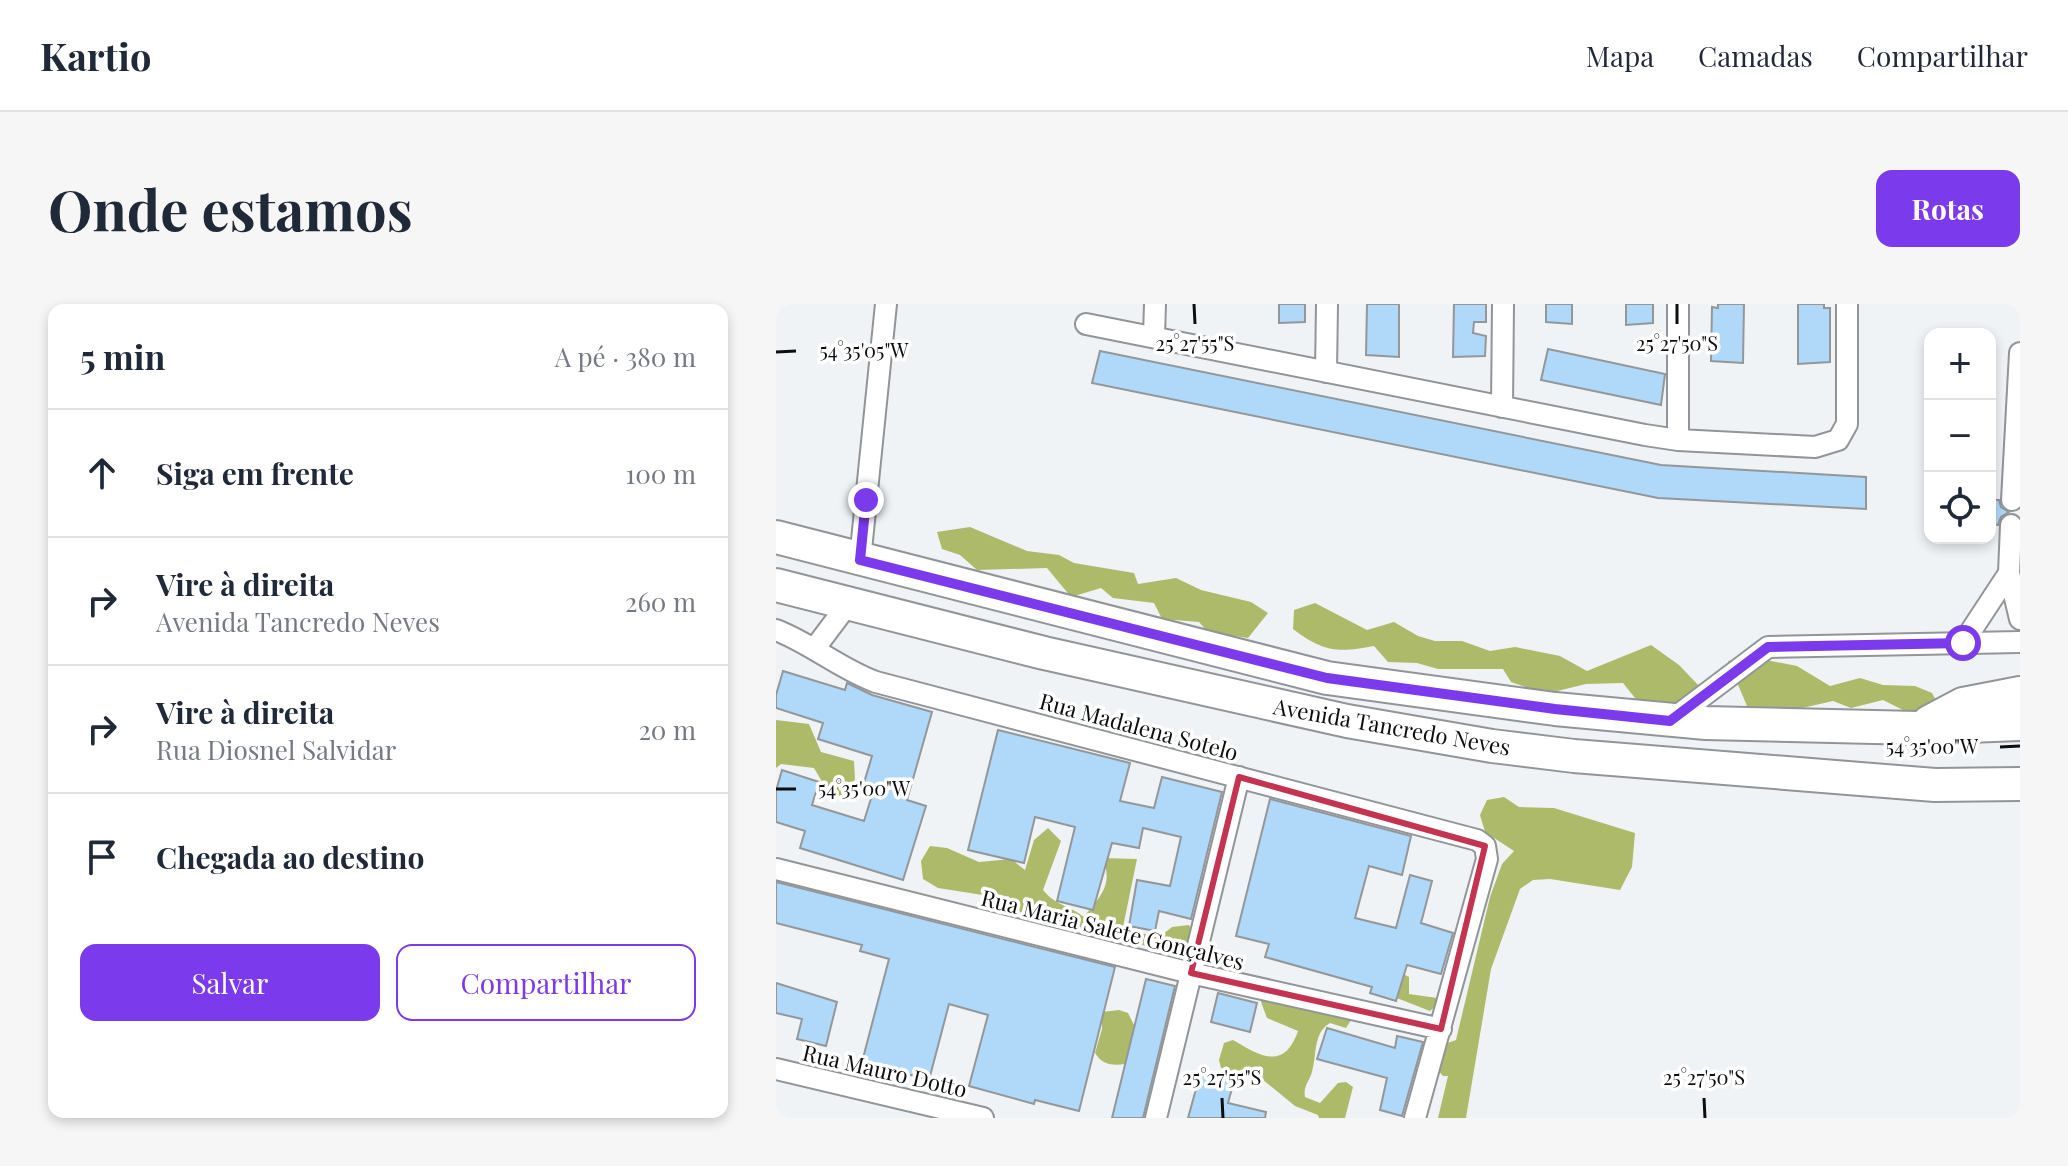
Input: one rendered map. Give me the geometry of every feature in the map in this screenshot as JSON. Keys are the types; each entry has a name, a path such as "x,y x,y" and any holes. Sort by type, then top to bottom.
{"main road":[{"name":"Avenida Tancredo Neves","path":"776,537 1327,678 1670,721 1917,728 2020,724"},
{"name":"Avenida Tancredo Neves","path":"776,585 1044,653 1347,721 1492,746 1574,756 1935,785 2020,784"},
{"path":"1917,728 1963,704 2020,693"},
{"path":"1935,785 2020,808"}],"street":[{"path":"860,560 886,304"},
{"path":"1154,336 1155,304"},
{"path":"1326,372 1327,304"},
{"path":"1502,407 1503,304"},
{"path":"1678,304 1678,440"},
{"path":"1086,324 1678,440 1815,447 1838,440 1847,424 1847,304"},
{"path":"2012,500 2020,353"},
{"path":"2011,525 2009,573 2020,619"},
{"path":"1963,643 2009,573"},
{"path":"815,648 848,604"},
{"name":"Rua Madalena Sotelo","path":"777,631 815,648 849,672 876,682 1477,840 1485,846 1487,859 1441,1029"},
{"path":"1670,721 1768,647 2020,642"},
{"path":"1156,1118 1239,777"},
{"name":"Rua Maria Salete Gonçalves","path":"776,869 1191,973 1441,1029"},
{"path":"1415,1118 1441,1029"},
{"name":"Rua Mauro Dotto","path":"776,1069 983,1118"}],"highlighted area":[{"path":"1239,777 1485,846 1441,1029 1191,973"}],"green space":[{"path":"970,527 1027,551 1059,555 1074,563 1134,573 1138,584 1176,578 1201,590 1251,602 1268,613 1248,638 1208,632 1199,622 1162,619 1154,603 1113,598 1101,588 1071,597 1047,568 977,570 960,555 942,549 937,532"},
{"path":"1315,603 1367,630 1394,622 1418,636 1435,641 1462,641 1490,651 1515,647 1560,656 1587,671 1651,645 1679,665 1702,689 1671,712 1639,703 1623,683 1586,684 1545,694 1511,682 1503,669 1438,669 1417,663 1388,662 1374,646 1331,649 1293,629 1294,610"},
{"path":"1756,658 1797,666 1830,686 1860,678 1883,685 1915,686 1932,693 1938,704 1911,714 1883,700 1851,708 1833,701 1798,709 1764,710 1747,706 1728,661"},
{"path":"776,720 809,724 821,752 854,761 855,779 848,795 831,797 814,768 781,764 776,768"},
{"path":"1504,797 1519,807 1554,808 1635,833 1632,867 1620,890 1550,879 1533,880 1520,889 1491,969 1466,1118 1438,1118 1448,1076 1443,1076 1422,1052 1456,1040 1490,897 1502,864 1514,851 1485,832 1480,815 1487,800"},
{"path":"1048,828 1061,841 1043,890 1048,895 1084,917 1104,890 1107,876 1103,858 1137,859 1123,927 1158,938 1172,927 1189,925 1196,941 1188,956 1152,949 1122,936 1022,917 989,896 938,888 923,879 921,861 930,846 947,848 979,862 1011,859 1025,870 1034,840"},
{"path":"1394,969 1409,977 1409,994 1444,999 1430,1011 1384,993"},
{"path":"1263,994 1345,1012 1351,1020 1346,1028 1330,1023 1321,1032 1305,1093 1305,1097 1320,1103 1338,1083 1346,1082 1353,1087 1345,1118 1319,1118 1295,1106 1262,1079 1221,1068 1219,1060 1224,1043 1233,1040 1270,1056 1286,1052 1292,1044 1298,1031 1267,1018 1261,1002"},
{"path":"1119,1010 1128,1013 1151,1059 1112,1064 1106,1063 1095,1053 1102,1029 1102,1012"}],"building":[{"path":"1279,304 1305,304 1305,322 1279,323"},
{"path":"1367,304 1399,304 1399,357 1366,355"},
{"path":"1454,304 1486,304 1486,322 1474,322 1473,333 1486,336 1485,356 1453,357"},
{"path":"1546,304 1572,304 1572,324 1546,322"},
{"path":"1626,304 1653,304 1653,323 1626,325"},
{"path":"1718,304 1744,304 1743,363 1711,361 1712,307 1718,308"},
{"path":"1798,304 1824,304 1824,308 1830,308 1830,362 1798,364"},
{"path":"1548,349 1665,374 1661,405 1541,380"},
{"path":"1100,351 1661,465 1866,477 1866,509 1658,498 1092,383"},
{"path":"1996,500 2009,512 2001,517 1998,525"},
{"path":"783,671 845,690 847,683 872,695 932,712 907,800 926,806 903,880 800,848 805,831 776,822 776,791 782,770 819,782 812,805 864,821 874,789 863,786 872,756 818,739 823,723 776,708 776,695"},
{"path":"998,730 1130,763 1120,801 1154,808 1162,777 1222,792 1191,919 1159,911 1155,931 1129,926 1137,880 1170,886 1181,837 1143,828 1139,848 1112,843 1093,910 1057,901 1075,827 1035,817 1024,863 968,850"},
{"path":"1270,799 1411,836 1402,875 1369,866 1355,918 1396,928 1410,875 1432,881 1421,923 1453,933 1441,974 1407,965 1396,1001 1370,993 1372,987 1265,957 1269,944 1236,936"},
{"path":"776,882 1115,967 1079,1111 1035,1100 1034,1104 969,1086 988,1015 949,1004 929,1080 862,1062 889,959 860,951 862,945 776,923"},
{"path":"1146,979 1175,986 1143,1118 1112,1118"},
{"path":"776,983 837,1002 826,1046 797,1039 802,1019 776,1013"},
{"path":"1218,993 1257,1003 1250,1032 1211,1022"},
{"path":"1327,1028 1395,1048 1397,1036 1423,1042 1402,1116 1380,1110 1387,1078 1317,1059"},
{"path":"1201,1071 1234,1081 1228,1103 1266,1112 1265,1118 1188,1118"}],"route":[{"path":"866,500 860,560 1327,678 1555,709 1670,721 1768,647 1963,643"}]}
